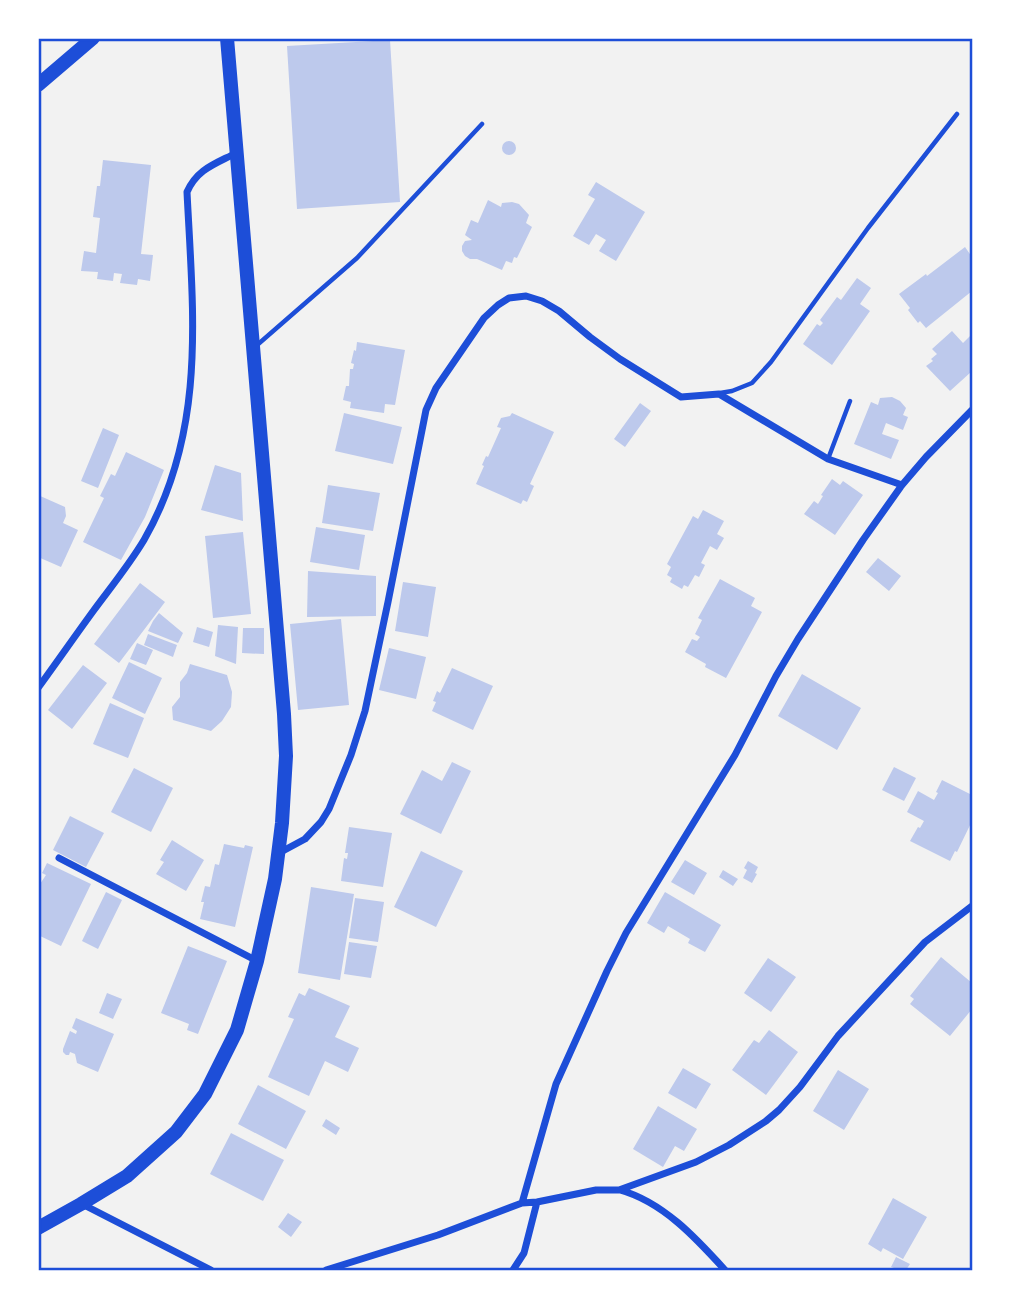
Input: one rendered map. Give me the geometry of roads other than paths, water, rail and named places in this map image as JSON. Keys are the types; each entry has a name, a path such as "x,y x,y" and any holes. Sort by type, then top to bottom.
{"main road":[{"path":"38,85 93,38"},
{"path":"38,1228 127,1175 176,1132 205,1094 237,1030 257,961 275,879 286,756 284,715 227,38"}],"street":[{"path":"38,688 134,557 155,518 174,473 187,422 191,390 192,293 187,192 192,181 201,172 236,153"},
{"path":"278,854 305,839 321,822 351,755 371,684 426,410 436,388 484,318 509,298 526,296 542,301 559,311 620,359 681,397 719,394 828,459 902,485"},
{"path":"522,1203 556,1084 626,933 735,755 776,677 863,540 902,485 972,410"},
{"path":"59,858 257,961"},
{"path":"326,1270 438,1235 522,1203 619,1190 696,1162 729,1145 779,1110 838,1036 925,942 972,906"},
{"path":"619,1190 637,1195 673,1219 725,1270"},
{"path":"513,1270 524,1253 537,1202"},
{"path":"81,1204 211,1270"}],"lane":[{"path":"719,394 752,383 771,362 868,228 957,114"},
{"path":"253,349 357,258 482,124"},
{"path":"828,459 850,401"}]}
